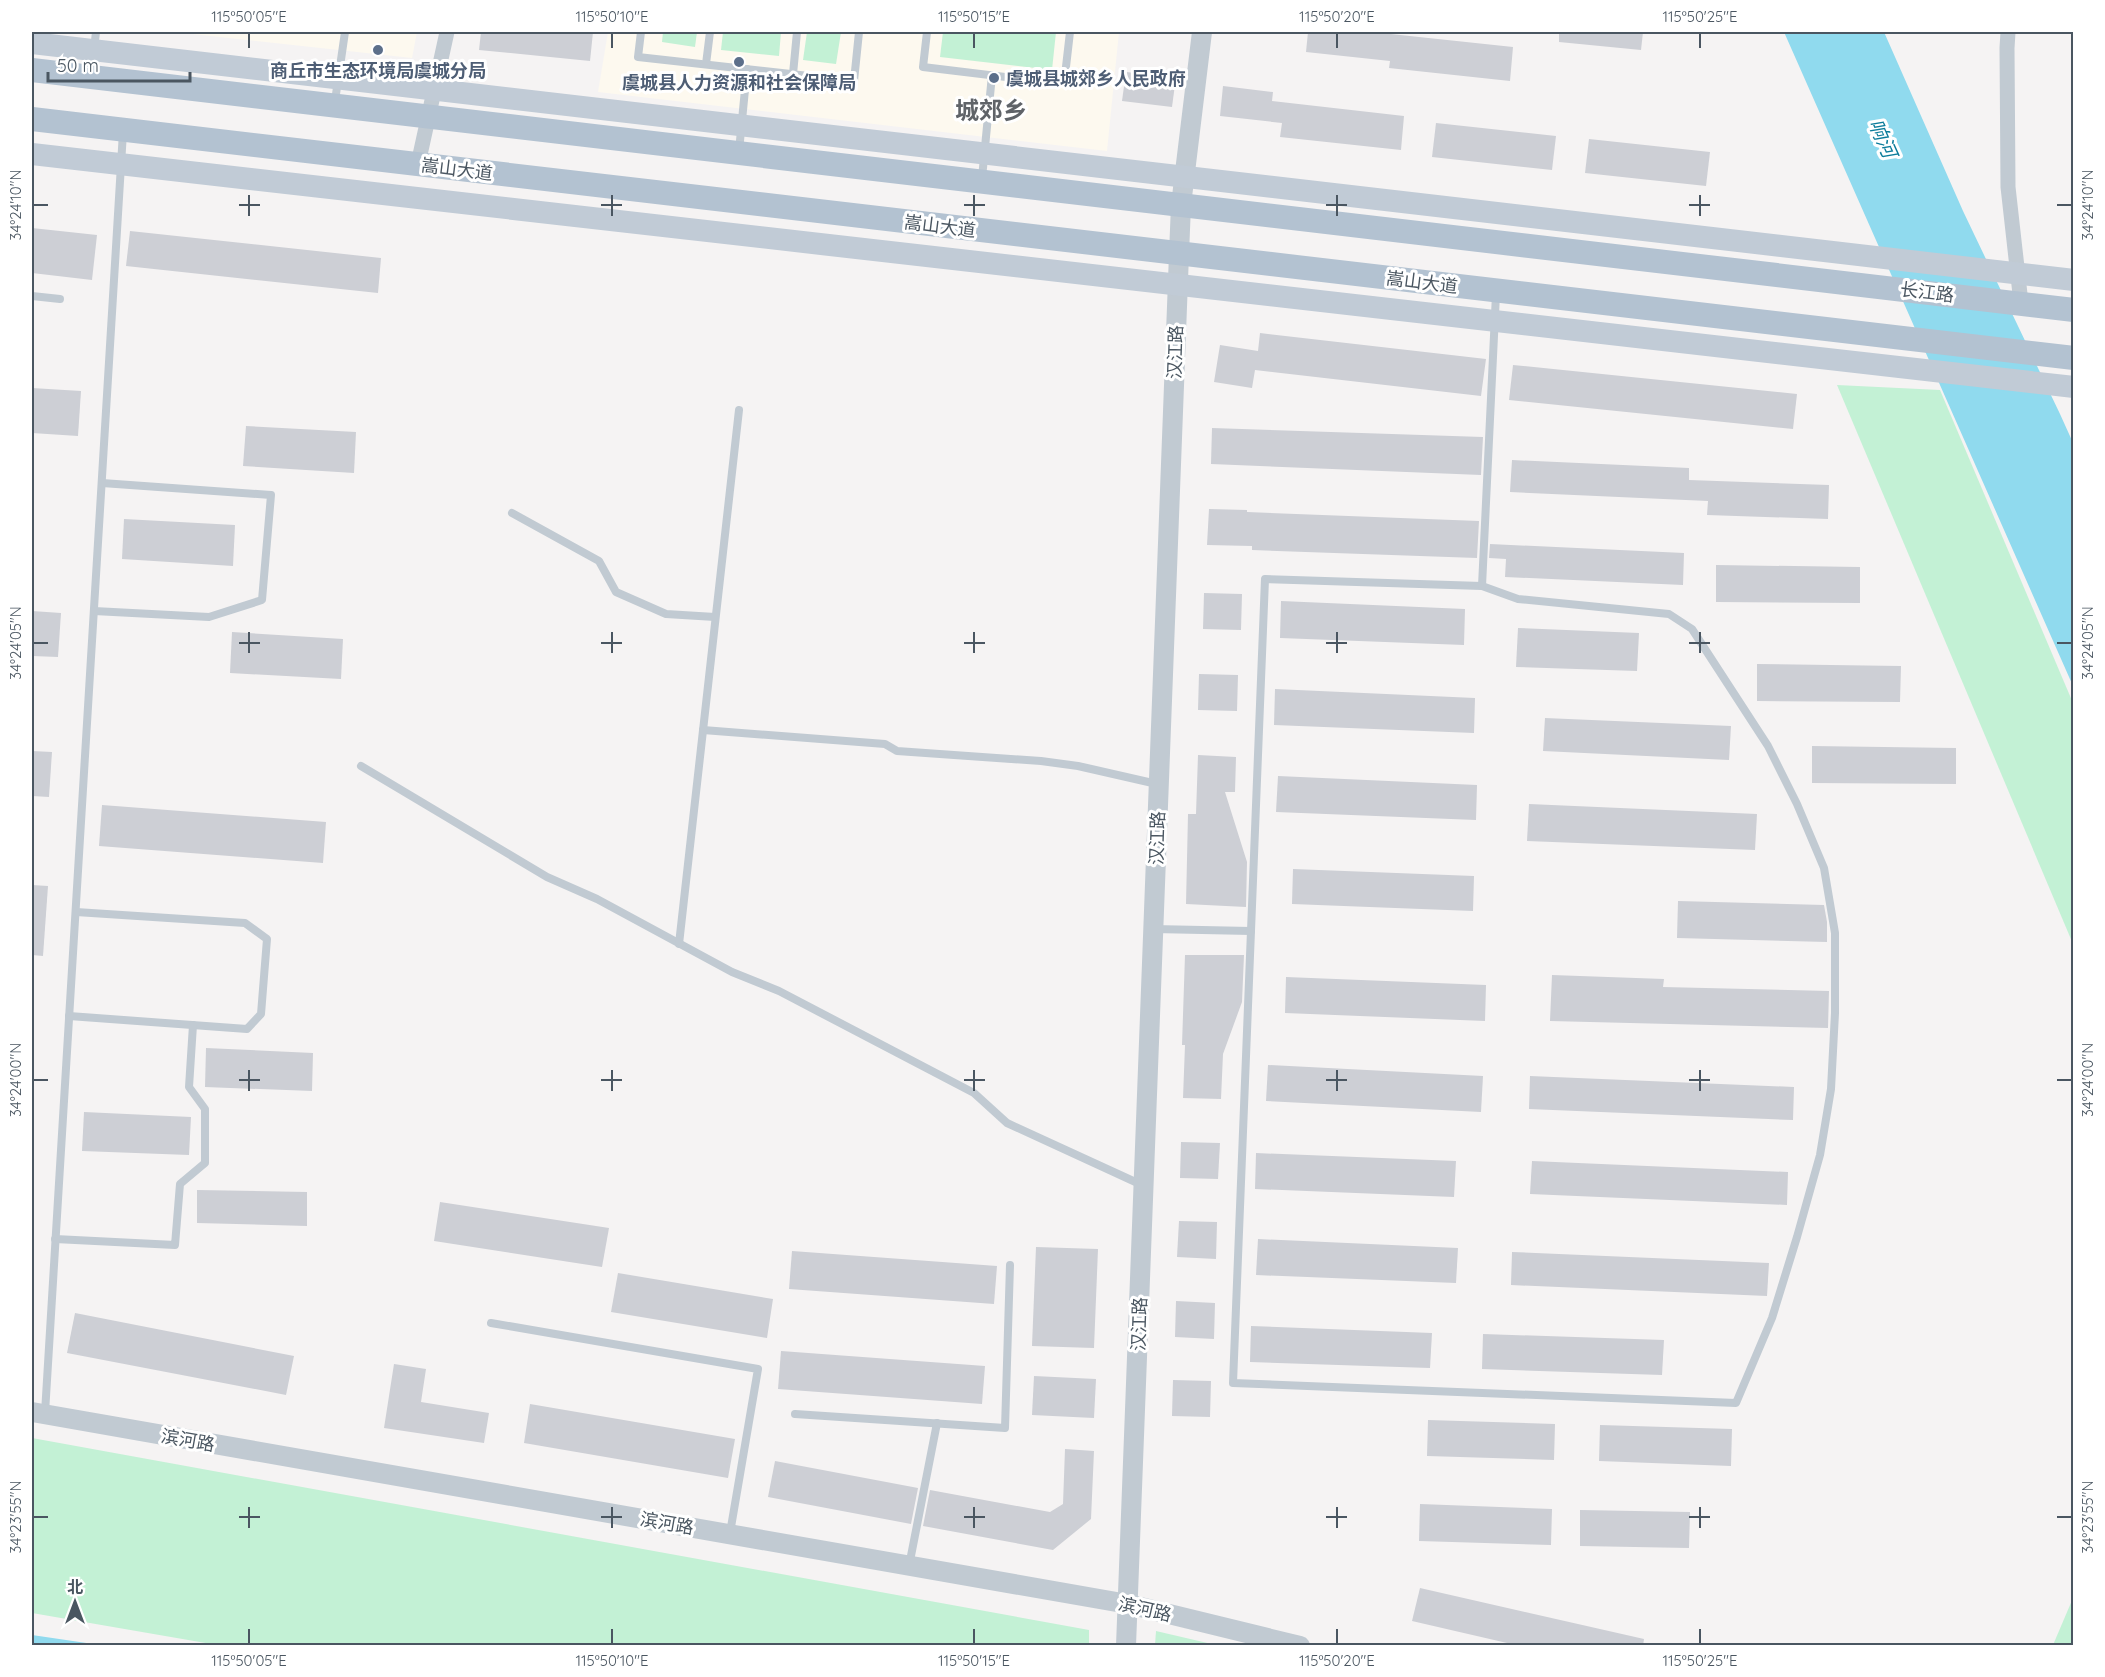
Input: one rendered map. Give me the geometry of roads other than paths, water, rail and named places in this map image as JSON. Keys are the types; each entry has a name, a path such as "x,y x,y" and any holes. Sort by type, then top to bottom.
{"main road":[{"path":"32,43 95,41 338,78 2073,280"},
{"path":"32,70 1181,205"},
{"name":"嵩山大道","path":"32,119 2073,358"},
{"path":"32,154 2073,387"},
{"name":"长江路","path":"1181,205 2021,303"},
{"path":"2021,303 2073,310"}],"street":[{"path":"418,164 447,32"},
{"name":"汉江路","path":"1126,1646 1177,285 1181,205 1202,32"},
{"path":"2008,32 2008,188 2021,303"},
{"name":"滨河路","path":"38,1413 1128,1604 1300,1646"}],"lane":[{"path":"334,106 345,32"},
{"path":"641,32 638,57 854,81 859,32"},
{"path":"706,64 710,32"},
{"path":"793,74 797,32"},
{"path":"927,32 923,67 1064,84 1070,32"},
{"path":"90,77 95,41"},
{"path":"738,153 747,69"},
{"path":"982,182 992,75"},
{"path":"38,1413 56,1239 123,130"},
{"path":"1482,586 1496,291"},
{"path":"32,296 60,299"},
{"path":"679,944 739,410"},
{"path":"94,611 210,617 262,600 271,495 102,483"},
{"path":"512,513 599,561 616,592 666,614 716,617"},
{"path":"1265,579 1482,586 1518,599 1669,614 1692,629 1767,746 1797,804 1824,868 1835,933 1835,1013 1831,1089 1820,1155 1797,1237 1772,1318 1736,1402 1233,1383 1265,579"},
{"path":"703,730 885,744 897,751 1041,761 1078,766 1159,784"},
{"path":"361,766 547,877 597,899 732,972 779,991 974,1093 1007,1123 1144,1186"},
{"path":"69,1016 247,1029 261,1014 267,939 245,923 76,912"},
{"path":"1154,928 1251,931"},
{"path":"56,1239 175,1245 180,1184 205,1163 205,1109 189,1087 192,1025"},
{"path":"795,1414 1005,1428 1010,1265"},
{"path":"491,1323 758,1369 730,1534"},
{"path":"909,1566 937,1423"}],"water":[{"name":"响河","path":"1784,32 1884,32 1963,211 2074,445 2073,686"},
{"path":"32,1635 100,1645 32,1645"}],"place":[{"name":"商丘市生态环境局虞城分局","path":"378,50"},
{"name":"虞城县人力资源和社会保障局","path":"739,62"},
{"name":"虞城县城郊乡人民政府","path":"994,78"}],"district":[{"name":"城郊乡","path":"991,110"}]}
